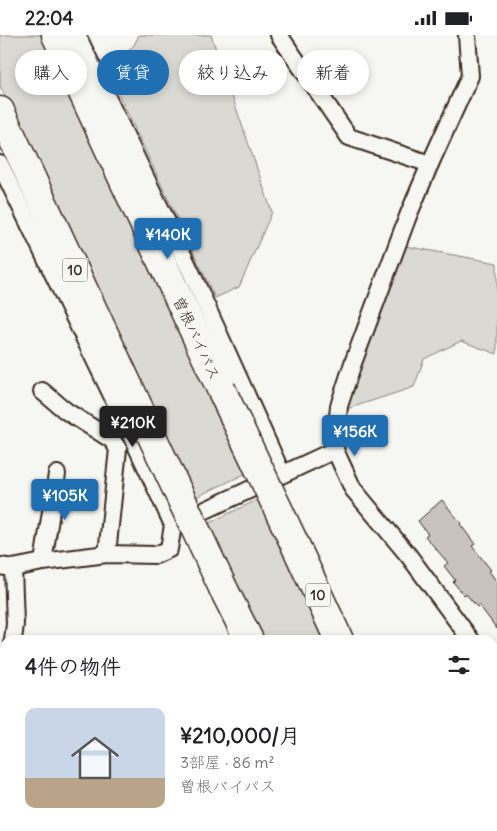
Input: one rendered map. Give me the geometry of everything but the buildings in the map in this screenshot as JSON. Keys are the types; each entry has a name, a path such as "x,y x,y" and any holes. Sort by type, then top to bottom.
{"highway":[{"name":"曽根バイパス","path":"56,35 337,635"},
{"name":"10","path":"0,111 142,435 246,635"}],"street":[{"path":"77,35 192,274 282,474"},
{"path":"280,35 349,137 430,164"},
{"path":"467,35 470,76 408,216 353,363 339,406 335,450 353,489 409,556 467,635"},
{"path":"0,164 142,435 173,525 169,549 156,555 107,554 6,567 14,624 13,635"},
{"path":"42,391 66,411 112,440 118,449 107,554"},
{"path":"118,449 142,435"},
{"path":"173,525 335,450"},
{"path":"43,562 57,474"}],"shaded area":[{"path":"0,35 42,35 49,50 15,50 15,95 72,95 268,463 173,508 160,424 0,86"},
{"path":"139,35 211,35 216,50 179,50 179,95 232,95 272,212 239,287 215,298 119,95 169,95 169,50 129,50"},
{"path":"405,246 497,263 497,354 461,341 424,359 414,387 344,410"},
{"path":"259,499 322,635 260,635 207,524"}]}
